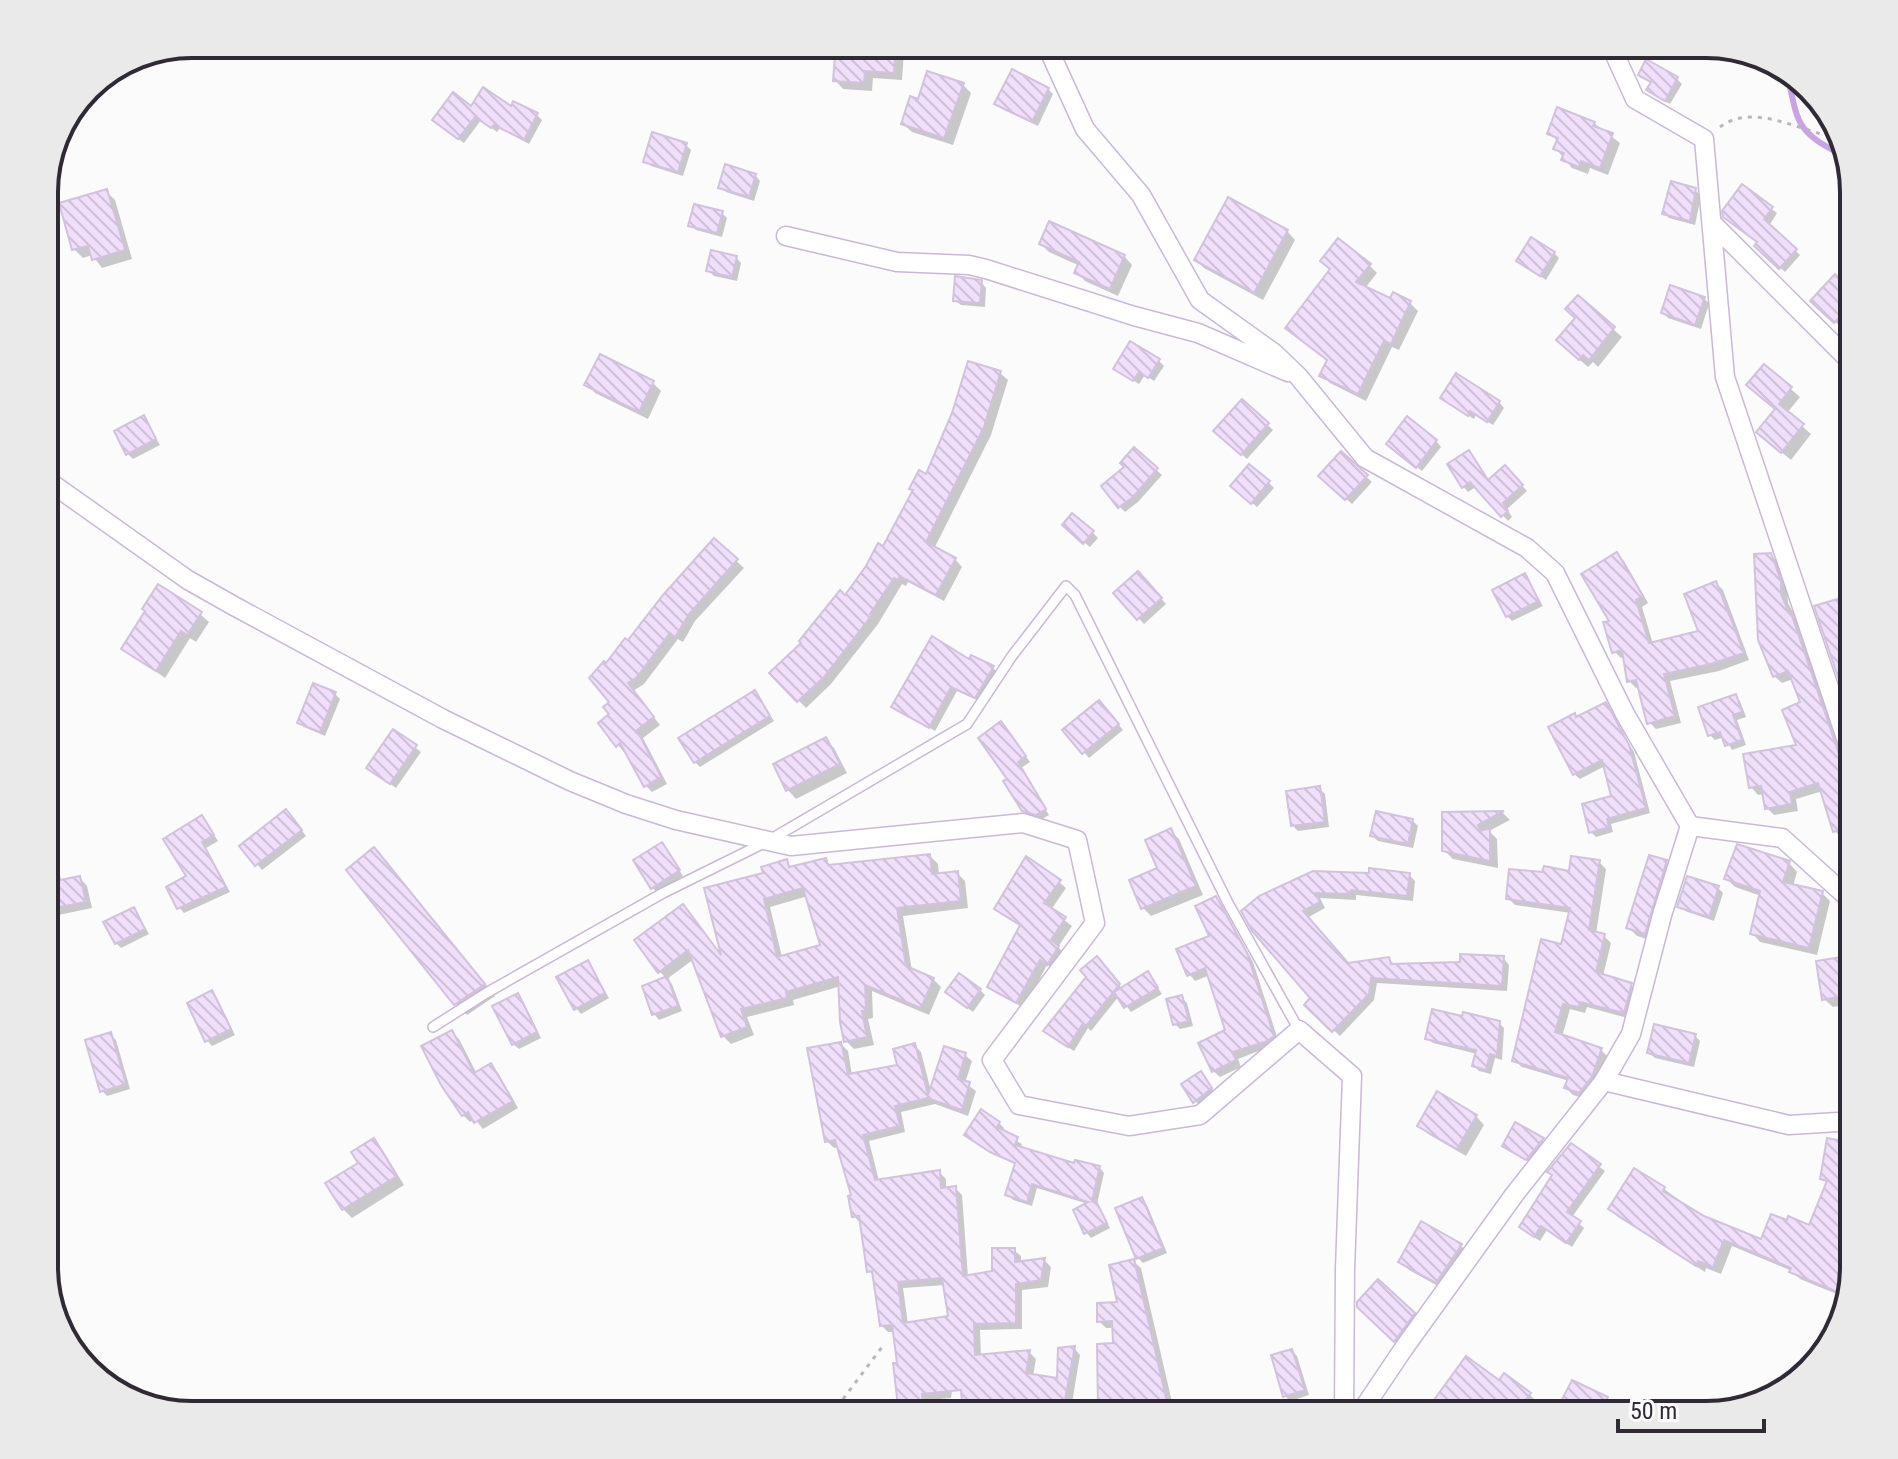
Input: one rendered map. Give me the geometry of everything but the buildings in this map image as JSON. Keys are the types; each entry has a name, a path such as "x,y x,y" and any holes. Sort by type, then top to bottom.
{"street":[{"path":"1052,58 1085,129 1141,195 1200,300 1274,353 1298,376 1365,458 1527,548 1555,573 1625,714 1690,826 1662,915 1631,1034 1604,1081 1514,1195 1368,1401"},
{"path":"1616,58 1635,99 1704,139 1714,225 1725,377 1840,720"},
{"path":"1714,225 1840,351"},
{"path":"786,236 897,262 969,265 986,269 1198,333 1298,376"},
{"path":"58,488 188,580 443,719 570,781 626,804 676,820 791,846 1023,823 1077,840 1095,923 992,1060 1019,1105 1129,1126 1200,1115 1299,1030 1352,1076 1344,1401"},
{"path":"1690,826 1782,838 1840,890"},
{"path":"1604,1081 1789,1125 1840,1122"}],"lane":[{"path":"433,1027 488,992 663,893 768,841 967,724 1012,656 1066,586 1075,595 1228,903 1299,1030"}],"path":[{"path":"1704,139 1732,118 1752,116 1826,134"},
{"path":"842,1401 882,1347"}],"waterway":[{"path":"1791,89 1801,124 1816,140 1833,150"}]}
